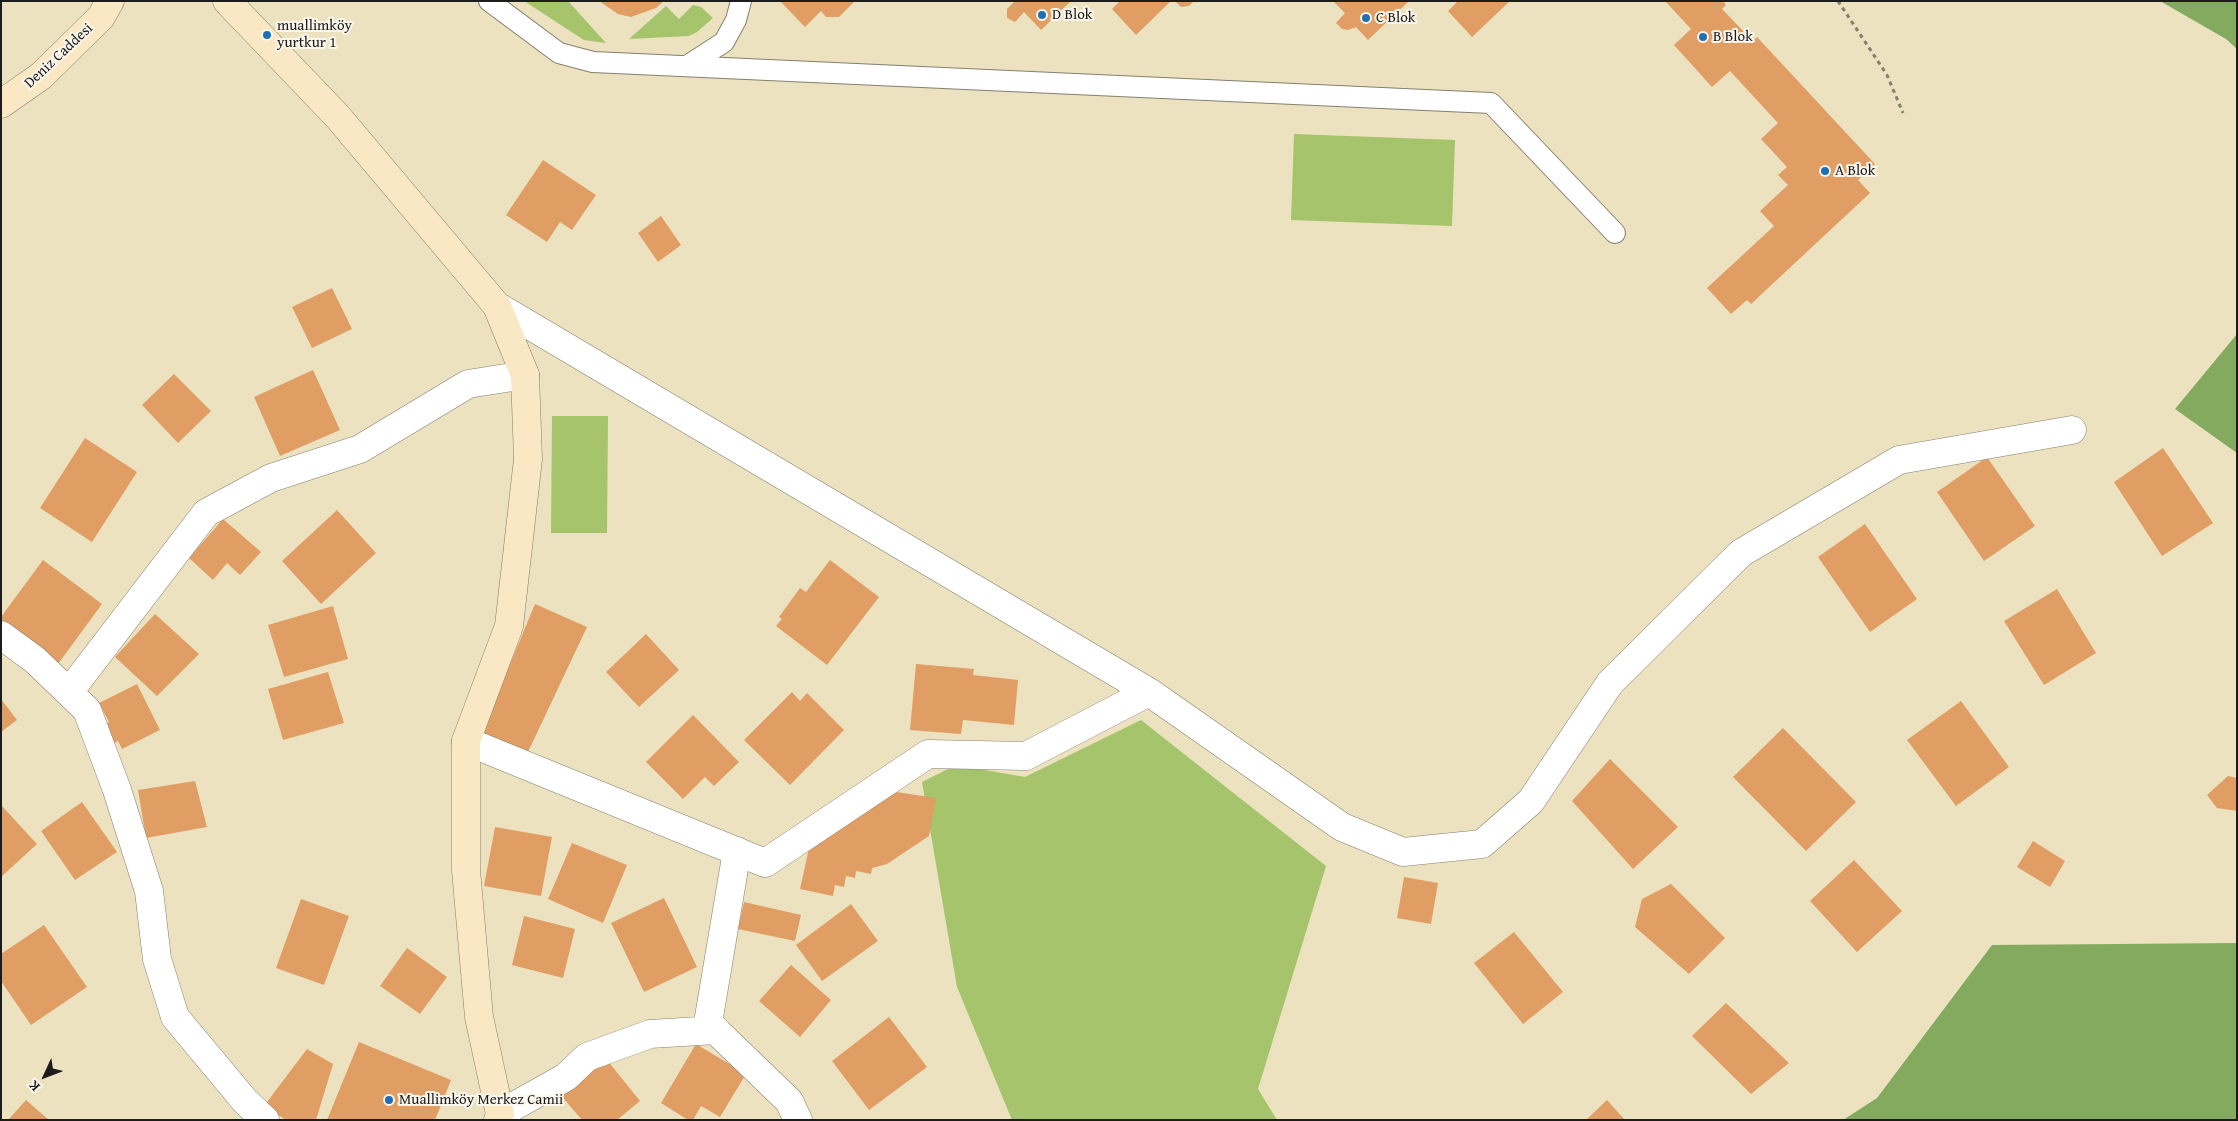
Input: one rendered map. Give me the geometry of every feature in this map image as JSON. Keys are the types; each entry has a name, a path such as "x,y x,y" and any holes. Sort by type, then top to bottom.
{"street":[{"name":"Deniz Caddesi","path":"5,99 55,63 101,17 110,1"},
{"path":"227,1 338,117 497,306 525,375 528,459 509,626 466,741 466,870 479,1017 499,1117 566,1077 587,1057 650,1034 716,1030"},
{"path":"497,306 1149,692 1342,827 1403,852 1482,844 1531,801 1610,683 1741,553 1899,460 2072,430"},
{"path":"69,692 206,513 271,478 360,449 468,384 525,375"},
{"path":"1,635 35,660 87,710 117,790 148,891 157,959 174,1017 245,1101 265,1120"},
{"path":"466,741 765,863 928,754 1026,756 1149,692"},
{"path":"737,852 708,1023 789,1101 798,1120"}],"lane":[{"path":"489,1 560,53 593,62 1491,102 1615,233"},
{"path":"687,66 724,42 736,20 741,1"}],"path":[{"path":"1838,1 1887,75 1903,113"}],"green space":[{"path":"524,1 568,1 606,43 584,40"},
{"path":"2160,1 2237,1 2237,49 2226,39"},
{"path":"693,5 701,7 713,18 697,32 689,36 629,39 666,6 679,19"},
{"path":"1294,134 1455,140 1452,226 1291,220"},
{"path":"2237,334 2237,453 2175,409"},
{"path":"552,416 608,416 607,533 551,533"},
{"path":"1141,720 1326,866 1258,1089 1277,1120 1012,1120 957,987 922,782 956,765 1025,777"},
{"path":"2237,943 2237,1120 1843,1120 1877,1098 1992,945"}],"building":[{"path":"599,1 664,1 656,8 631,17 618,14"},
{"path":"780,1 855,1 839,17 826,17 821,11 805,27"},
{"name":"D Blok","path":"1015,1 1071,1 1041,30 1024,12 1015,22 1007,18 1007,9"},
{"path":"1120,1 1171,1 1136,35 1112,9"},
{"path":"1175,1 1194,1 1189,6 1181,7"},
{"name":"C Blok","path":"1333,1 1409,1 1368,40 1356,27 1348,30 1342,29 1336,23 1345,13"},
{"path":"1458,1 1510,1 1472,37 1448,11"},
{"name":"A Blok","path":"1665,1 1723,1 1726,5 1722,9 1753,41 1757,37 1875,164 1858,180 1870,193 1751,304 1747,300 1731,314 1707,288 1774,226 1760,211 1788,185 1778,175 1787,167 1761,139 1778,123 1730,71 1712,87 1674,45 1691,29"},
{"path":"543,160 596,195 572,230 560,222 547,242 506,215"},
{"path":"661,216 681,245 658,262 638,233"},
{"path":"332,288 352,329 312,348 292,307"},
{"path":"313,370 340,430 280,456 254,397"},
{"path":"174,374 211,411 178,443 142,405"},
{"path":"85,438 137,472 92,542 40,508"},
{"path":"2163,448 2213,523 2162,556 2114,482"},
{"path":"1987,457 2035,526 1984,561 1937,492"},
{"path":"337,510 376,553 321,604 282,561"},
{"path":"223,519 261,552 240,575 227,563 213,580 189,558"},
{"path":"1865,524 1917,599 1870,632 1818,557"},
{"path":"43,560 102,604 58,664 1,622 1,617"},
{"path":"830,560 879,597 827,665 776,626 782,619 779,617 800,588 806,592"},
{"path":"2057,589 2096,653 2044,685 2004,621"},
{"path":"535,604 587,627 528,752 481,734"},
{"path":"333,606 348,659 284,677 268,625"},
{"path":"155,614 199,654 157,696 115,657"},
{"path":"646,634 679,670 639,707 606,672"},
{"path":"916,664 974,669 973,675 1018,680 1014,725 963,720 961,734 910,730"},
{"path":"328,672 344,723 283,740 268,689"},
{"path":"137,684 160,730 122,749 118,741 109,746 99,727 109,722 99,703"},
{"path":"792,692 800,701 807,693 844,730 790,785 744,740"},
{"path":"1,699 17,720 1,732"},
{"path":"1961,701 2009,767 1956,806 1907,740"},
{"path":"693,715 739,762 714,786 705,777 683,799 646,762"},
{"path":"1783,728 1856,802 1806,851 1733,777"},
{"path":"1610,759 1678,827 1633,869 1572,801"},
{"path":"2228,776 2237,778 2237,811 2217,808 2207,795"},
{"path":"195,781 207,827 146,838 138,790"},
{"path":"883,790 936,798 929,836 887,864 872,868 871,874 856,871 855,878 846,876 844,887 835,885 833,896 800,889 811,839"},
{"path":"82,802 117,852 75,880 41,831"},
{"path":"1,805 37,844 1,877"},
{"path":"495,827 552,837 541,896 484,886"},
{"path":"2033,841 2065,861 2050,887 2017,867"},
{"path":"572,843 627,865 603,923 548,899"},
{"path":"1854,860 1902,911 1857,952 1810,901"},
{"path":"1404,877 1438,883 1431,924 1397,918"},
{"path":"1671,884 1725,938 1689,974 1635,927 1642,899"},
{"path":"664,898 697,967 644,992 611,923"},
{"path":"301,899 349,916 324,985 276,968"},
{"path":"744,902 801,915 795,941 738,929"},
{"path":"851,904 878,941 822,981 796,945"},
{"path":"524,916 575,929 563,978 512,965"},
{"path":"44,925 87,987 31,1025 1,981 1,954"},
{"path":"1514,932 1563,992 1523,1024 1474,963"},
{"path":"407,948 447,977 420,1014 380,986"},
{"path":"791,965 831,1000 800,1037 759,1001"},
{"path":"1726,1003 1789,1063 1751,1094 1692,1036"},
{"path":"889,1017 927,1067 869,1110 832,1061"},
{"name":"Muallimköy Merkez Camii","path":"359,1042 451,1080 435,1120 327,1120"},
{"path":"696,1044 746,1074 720,1117 701,1106 693,1120 688,1120 661,1103"},
{"path":"307,1049 333,1064 316,1120 286,1120 264,1106"},
{"path":"603,1055 640,1101 617,1120 582,1120 558,1092"},
{"path":"26,1100 49,1120 8,1120"},
{"path":"1607,1100 1625,1120 1586,1120"}],"place":[{"name":"D Blok","path":"1042,15"},
{"name":"C Blok","path":"1366,18"},
{"name":"muallimköy yurtkur 1","path":"267,35"},
{"name":"B Blok","path":"1703,37"},
{"name":"A Blok","path":"1825,171"},
{"name":"Muallimköy Merkez Camii","path":"389,1100"}]}
